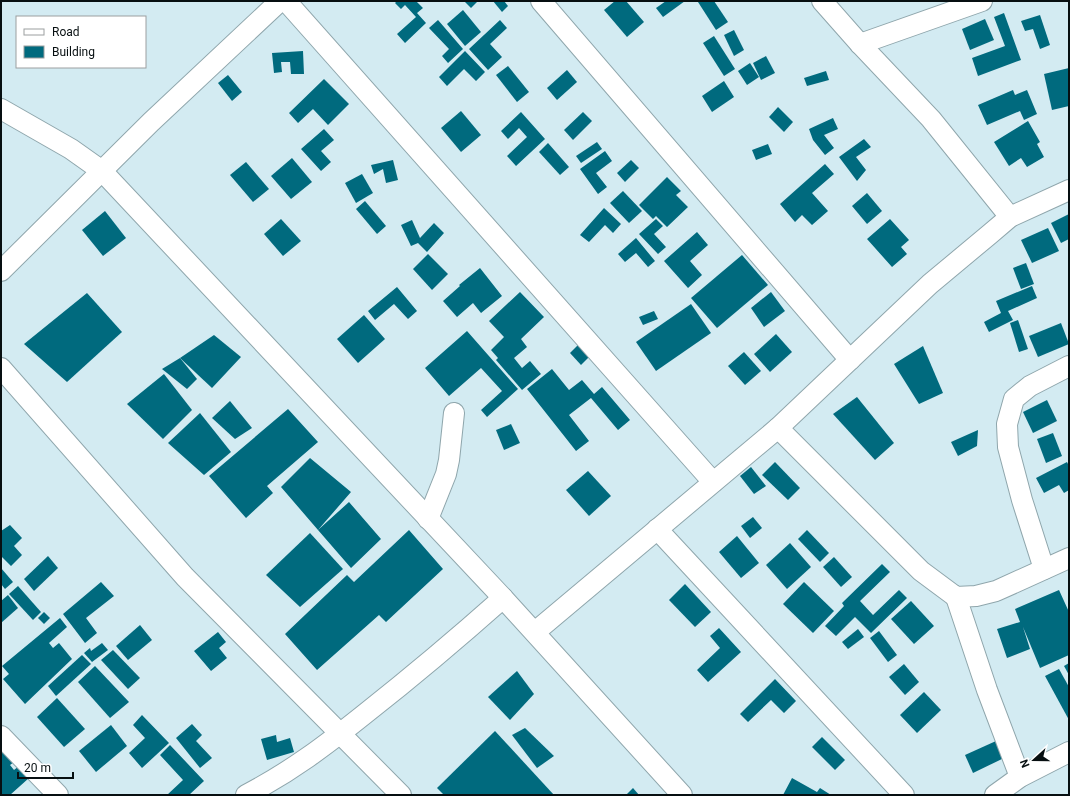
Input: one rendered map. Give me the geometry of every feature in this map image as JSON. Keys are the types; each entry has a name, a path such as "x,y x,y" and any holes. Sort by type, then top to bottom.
{"street":[{"path":"1,271 197,78 280,1"},
{"path":"286,1 713,482"},
{"path":"541,1 850,360"},
{"path":"822,1 860,44 931,119 1010,217"},
{"path":"860,44 982,1"},
{"path":"1,109 71,149 102,171 503,598 682,795"},
{"path":"534,632 778,428 930,284 1010,217 1069,190"},
{"path":"1044,569 1022,500 1010,455 1007,424 1014,399 1030,386 1069,366"},
{"path":"1,368 185,577 401,795"},
{"path":"428,519 446,474 454,413"},
{"path":"778,428 921,571 956,597 987,690 1020,777"},
{"path":"657,529 904,795"},
{"path":"956,597 976,596 996,591 1069,558"},
{"path":"246,795 276,780 312,757 423,668 503,598"},
{"path":"1,736 58,795"},
{"path":"995,795 1020,777 1069,752"}],"building":[{"path":"397,1 416,1 423,8 417,13 426,23 405,43 397,34 416,17 405,5 401,9 395,3"},
{"path":"464,1 478,1 471,8"},
{"path":"493,1 504,1 508,6 502,12"},
{"path":"615,1 626,1 644,22 627,37 604,10"},
{"path":"666,1 685,1 663,17 656,8"},
{"path":"714,1 728,22 716,30 698,2"},
{"path":"463,10 481,32 465,46 447,24"},
{"path":"1004,13 1021,60 978,76 972,58 1005,46 994,17"},
{"path":"1040,15 1050,45 1040,49 1033,29 1025,31 1021,21"},
{"path":"985,19 994,40 970,50 962,29"},
{"path":"438,20 463,49 448,63 442,56 449,49 429,28"},
{"path":"500,20 507,28 490,44 502,57 488,70 469,49"},
{"path":"734,30 744,50 734,56 724,35"},
{"path":"714,36 735,69 724,76 703,43"},
{"path":"303,51 304,74 291,74 290,62 281,62 282,72 274,73 272,53"},
{"path":"465,51 485,72 476,81 464,69 447,86 439,77"},
{"path":"766,56 775,73 761,80 753,63"},
{"path":"750,63 759,77 747,85 738,71"},
{"path":"508,66 529,92 517,102 496,75"},
{"path":"1069,68 1069,106 1052,110 1044,74"},
{"path":"567,70 577,82 557,100 547,88"},
{"path":"826,71 829,80 807,86 804,78"},
{"path":"228,75 242,92 232,101 218,83"},
{"path":"324,79 349,104 328,125 313,109 298,123 289,113"},
{"path":"724,81 734,97 712,112 702,96"},
{"path":"1013,90 1015,95 1027,90 1037,114 1024,120 1020,111 987,125 978,105"},
{"path":"778,107 793,122 784,132 769,117"},
{"path":"461,111 481,135 461,152 441,128"},
{"path":"521,112 545,139 516,166 507,156 527,137 519,128 508,139 501,131"},
{"path":"583,112 592,121 573,140 564,130"},
{"path":"833,118 838,129 824,135 834,148 825,155 813,140 809,129"},
{"path":"1028,121 1040,142 1037,144 1044,157 1027,167 1021,158 1009,166 994,142"},
{"path":"324,129 334,140 321,151 331,162 321,171 301,149"},
{"path":"864,139 871,147 856,157 866,170 857,181 839,157"},
{"path":"597,142 602,149 581,163 576,156"},
{"path":"548,143 569,167 560,175 539,152"},
{"path":"768,144 772,154 756,160 752,150"},
{"path":"605,151 612,161 596,173 607,187 598,194 580,169"},
{"path":"292,158 312,182 291,199 271,176"},
{"path":"393,160 398,180 386,183 383,169 374,174 371,165"},
{"path":"631,160 639,168 625,182 617,173"},
{"path":"246,162 269,189 253,202 230,175"},
{"path":"825,164 834,174 812,193 828,211 812,225 802,215 795,222 780,204"},
{"path":"362,174 373,193 356,203 345,183"},
{"path":"667,177 681,191 676,195 688,207 667,227 656,216 653,219 639,205"},
{"path":"623,191 642,211 629,223 610,203"},
{"path":"867,193 882,211 867,224 852,206"},
{"path":"365,201 386,226 377,234 356,209"},
{"path":"604,208 621,224 613,233 605,225 589,242 580,235"},
{"path":"105,211 126,238 103,256 82,230"},
{"path":"1069,214 1069,239 1061,243 1051,223"},
{"path":"281,219 301,241 283,256 264,234"},
{"path":"656,219 663,226 654,234 666,247 658,254 639,234"},
{"path":"890,219 909,240 901,247 907,254 892,267 867,239"},
{"path":"412,220 420,238 434,223 444,233 427,252 418,243 411,246 401,225"},
{"path":"1048,228 1059,251 1032,263 1021,240"},
{"path":"697,232 708,245 690,261 702,275 688,288 664,261"},
{"path":"636,238 655,261 648,267 636,253 625,262 618,254"},
{"path":"428,254 448,274 432,290 413,269"},
{"path":"742,255 768,285 717,328 691,298"},
{"path":"1026,263 1034,284 1021,289 1013,268"},
{"path":"480,268 502,296 481,313 473,303 457,317 443,301 460,286 459,285"},
{"path":"1032,286 1037,298 1008,311 1013,320 989,332 984,322 1001,313 996,301"},
{"path":"397,287 417,311 408,319 394,304 375,320 368,311"},
{"path":"520,292 544,317 521,339 527,347 514,358 522,368 530,361 541,374 522,390 496,360 498,358 491,350 504,337 489,321"},
{"path":"771,292 785,311 764,327 751,308"},
{"path":"87,293 122,332 67,382 24,344"},
{"path":"691,304 711,333 656,371 636,342"},
{"path":"654,311 658,319 643,325 639,317"},
{"path":"364,315 385,339 358,363 337,339"},
{"path":"1018,320 1028,349 1019,352 1010,323"},
{"path":"1061,323 1069,344 1038,357 1029,336"},
{"path":"467,331 518,389 487,417 481,410 502,391 481,368 449,396 425,368"},
{"path":"776,334 792,352 770,372 754,354"},
{"path":"214,335 241,357 212,388 180,358"},
{"path":"580,343 591,355 581,365 570,353"},
{"path":"923,346 943,393 919,404 894,364"},
{"path":"744,352 761,371 745,385 728,366"},
{"path":"180,358 197,379 187,389 162,369"},
{"path":"552,369 569,390 582,380 594,394 602,387 630,420 618,430 591,398 569,415 589,441 576,451 527,389"},
{"path":"164,374 192,410 163,439 127,404"},
{"path":"857,397 894,443 875,460 833,414"},
{"path":"1047,400 1057,421 1033,433 1023,412"},
{"path":"230,401 252,428 235,439 212,418"},
{"path":"288,409 318,442 267,486 273,493 246,518 209,476"},
{"path":"200,413 231,452 204,475 168,443"},
{"path":"511,424 520,443 504,450 496,430"},
{"path":"978,430 977,446 958,456 951,442"},
{"path":"1053,433 1062,456 1046,463 1037,439"},
{"path":"310,458 351,492 318,530 281,487"},
{"path":"775,462 800,488 788,500 762,475"},
{"path":"1067,462 1069,466 1069,490 1064,493 1059,485 1044,493 1036,478"},
{"path":"751,467 766,486 754,494 740,476"},
{"path":"588,471 611,496 589,516 566,490"},
{"path":"349,502 381,539 351,568 318,530"},
{"path":"753,517 762,528 750,538 741,526"},
{"path":"10,525 22,538 14,546 22,555 11,566 1,556 1,531"},
{"path":"409,530 443,569 386,622 379,615 317,670 285,634 347,575 354,582"},
{"path":"807,530 829,553 820,562 798,539"},
{"path":"310,533 343,569 300,607 266,575"},
{"path":"737,536 759,563 741,578 719,552"},
{"path":"790,543 811,567 787,589 766,565"},
{"path":"48,556 58,568 34,591 24,579"},
{"path":"834,557 852,577 841,587 823,567"},
{"path":"882,564 890,572 860,601 873,615 899,590 907,598 871,633 855,617 836,636 825,626 844,606 842,603"},
{"path":"1,568 13,582 5,589 1,584"},
{"path":"101,582 114,596 86,618 97,633 85,643 63,614"},
{"path":"804,582 834,611 813,633 783,604"},
{"path":"685,584 711,612 695,627 669,600"},
{"path":"18,586 41,612 33,620 9,594"},
{"path":"1059,590 1069,612 1069,655 1040,668 1023,627 1030,649 1007,658 997,629 1020,622 1015,609"},
{"path":"8,595 18,608 1,623 1,601"},
{"path":"911,601 934,626 914,644 891,619"},
{"path":"44,612 50,618 44,624 38,618"},
{"path":"60,618 67,627 49,643 53,648 59,643 72,659 25,704 3,679 9,674 2,666"},
{"path":"140,625 152,640 128,660 116,646"},
{"path":"719,628 741,652 708,682 697,670 720,648 710,636"},
{"path":"858,629 864,637 848,649 842,642"},
{"path":"879,631 897,655 888,662 870,638"},
{"path":"218,632 226,642 219,648 227,658 211,671 194,651"},
{"path":"102,643 108,650 92,662 84,653 90,648 91,651"},
{"path":"113,650 140,678 128,689 101,660"},
{"path":"82,655 91,664 56,696 48,686"},
{"path":"1069,663 1069,675 1064,666"},
{"path":"904,664 919,682 905,695 889,677"},
{"path":"95,666 129,702 110,718 78,682"},
{"path":"1059,669 1069,687 1069,720 1045,676"},
{"path":"517,671 534,694 510,720 488,697"},
{"path":"775,679 796,701 784,713 771,700 748,722 740,714"},
{"path":"924,692 941,710 917,733 900,715"},
{"path":"57,698 85,729 64,747 37,717"},
{"path":"142,715 169,743 142,768 129,753 145,738 133,725"},
{"path":"192,724 202,735 196,741 212,758 200,768 176,738"},
{"path":"111,725 127,746 96,772 79,751"},
{"path":"525,728 554,756 537,768 512,735"},
{"path":"495,731 554,795 444,795 437,788"},
{"path":"276,735 277,742 290,738 294,752 267,760 261,739"},
{"path":"822,737 845,760 835,770 812,747"},
{"path":"996,741 1004,758 973,773 965,755"},
{"path":"170,745 204,781 189,795 167,795 183,780 160,755"},
{"path":"4,749 14,762 10,765 14,770 19,766 29,778 10,795 1,795 1,752"},
{"path":"792,778 817,792 820,788 831,795 783,795"},
{"path":"633,788 639,795 626,795"}]}
